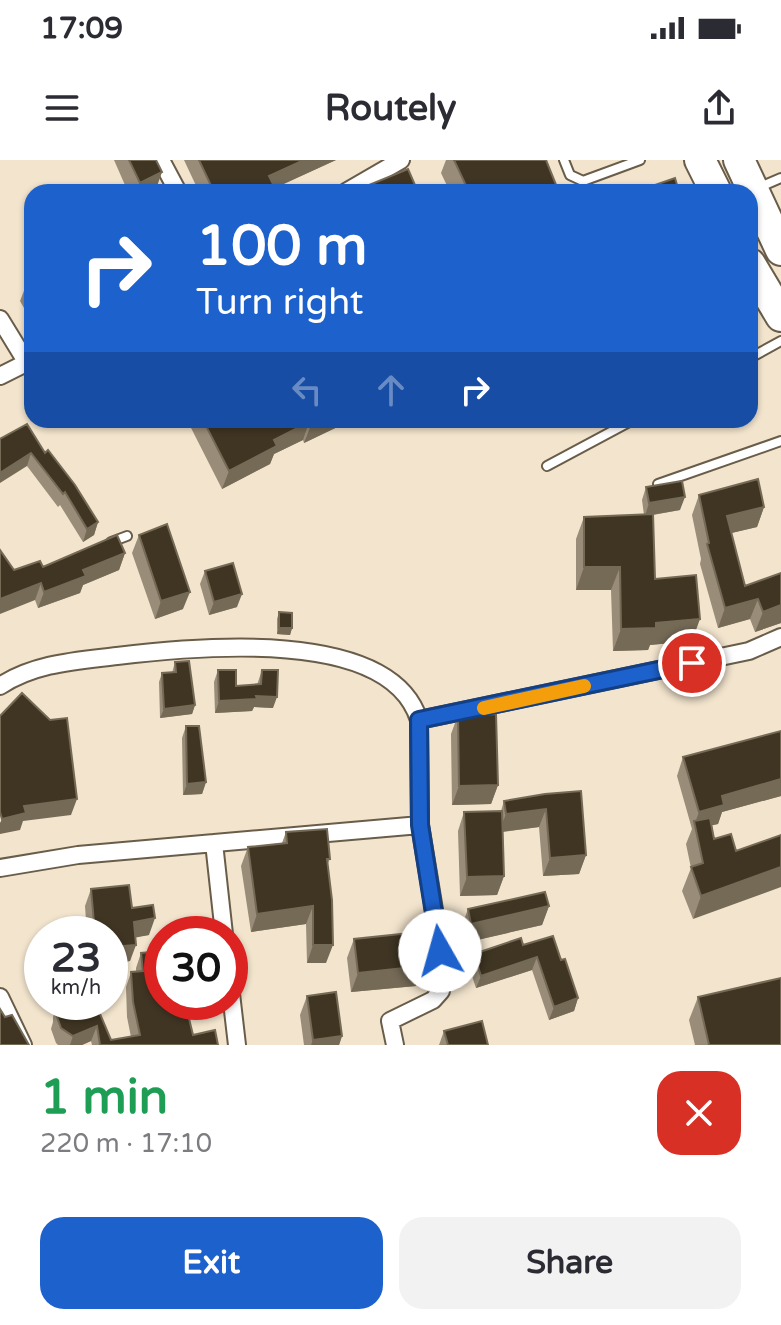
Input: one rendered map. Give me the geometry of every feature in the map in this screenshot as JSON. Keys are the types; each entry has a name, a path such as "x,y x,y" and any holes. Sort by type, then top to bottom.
{"highway":[{"path":"700,160 712,184"},
{"path":"742,161 751,184"},
{"path":"758,199 778,237 758,255"},
{"path":"758,276 781,316"}],"street":[{"path":"161,160 174,184"},
{"path":"360,184 401,160"},
{"path":"0,319 24,353"},
{"path":"0,376 24,365"},
{"path":"419,720 749,651 781,637"},
{"path":"0,686 13,678 65,660 219,646 304,652 348,661 387,677 409,699 419,720 420,825 442,974 441,991 433,1000 390,1021 395,1045"},
{"path":"0,868 78,855 420,825"},
{"path":"214,843 222,916"},
{"path":"0,997 23,1045"},
{"path":"234,1020 237,1045"}],"lane":[{"path":"564,160 570,175 583,181 640,160"},
{"path":"758,188 781,178"},
{"path":"758,354 781,341"},
{"path":"547,466 618,428"},
{"path":"658,484 781,441"},
{"path":"98,547 127,536"}],"building":[{"path":"129,160 156,160 162,172 140,183"},
{"path":"199,160 304,160 269,176 273,184 210,184"},
{"path":"454,160 546,160 556,184 465,184"},
{"path":"408,169 415,184 371,184"},
{"path":"675,178 677,184 658,184"},
{"path":"24,426 29,428 45,453 48,450 75,485 98,522 87,529 65,492 63,494 31,453 0,473 0,439"},
{"path":"207,428 297,428 274,440 277,446 229,471"},
{"path":"758,479 764,507 727,516 745,586 781,573 781,605 763,612 758,599 725,608 707,544 699,495"},
{"path":"682,481 685,497 649,503 646,487"},
{"path":"653,514 655,579 696,575 700,619 656,623 656,628 621,629 620,567 584,567 584,517"},
{"path":"167,524 190,592 161,601 139,535"},
{"path":"117,535 125,553 83,570 86,576 44,592 41,583 0,599 0,550 14,570 40,561 43,567"},
{"path":"233,563 242,594 214,602 205,571"},
{"path":"279,612 292,613 292,628 279,628"},
{"path":"189,661 195,705 164,709 162,673 176,672 175,662"},
{"path":"218,670 236,670 236,686 261,684 262,670 278,670 277,697 256,696 257,699 219,701"},
{"path":"22,693 50,720 67,718 77,799 24,806 26,813 2,819 0,716"},
{"path":"496,714 498,785 459,786 458,715"},
{"path":"186,726 199,726 206,782 187,784"},
{"path":"781,731 781,779 722,796 724,805 699,812 683,757"},
{"path":"581,791 586,855 550,858 546,809 506,814 504,801"},
{"path":"502,811 504,876 467,877 464,812"},
{"path":"710,818 714,839 731,834 736,851 781,835 781,867 701,896 691,867 703,863 694,821"},
{"path":"327,829 333,945 313,945 313,906 257,914 248,847 287,843 286,832"},
{"path":"129,885 132,908 153,905 155,916 144,916 144,920 134,922 136,945 128,946 128,916 93,916 91,889"},
{"path":"545,892 549,906 471,924 468,909"},
{"path":"419,932 423,966 358,973 354,939"},
{"path":"553,936 561,960 565,959 578,998 554,1007 537,957 481,976 474,954 521,938 523,945"},
{"path":"141,953 144,953 144,1020 189,1020 193,1035 215,1030 218,1045 100,1045 97,1026 73,1036 61,1028 58,1020 103,1020 111,1040 140,1035 131,972 143,971"},
{"path":"781,978 781,1045 709,1045 698,997"},
{"path":"336,992 342,1036 313,1040 307,996"},
{"path":"0,1009 5,1017 12,1015 29,1045 0,1045"},
{"path":"482,1021 488,1045 448,1045 444,1031"}],"slow traffic":[{"path":"484,708 584,686"}],"route":[{"path":"440,951 420,825 419,720 692,663"}]}
